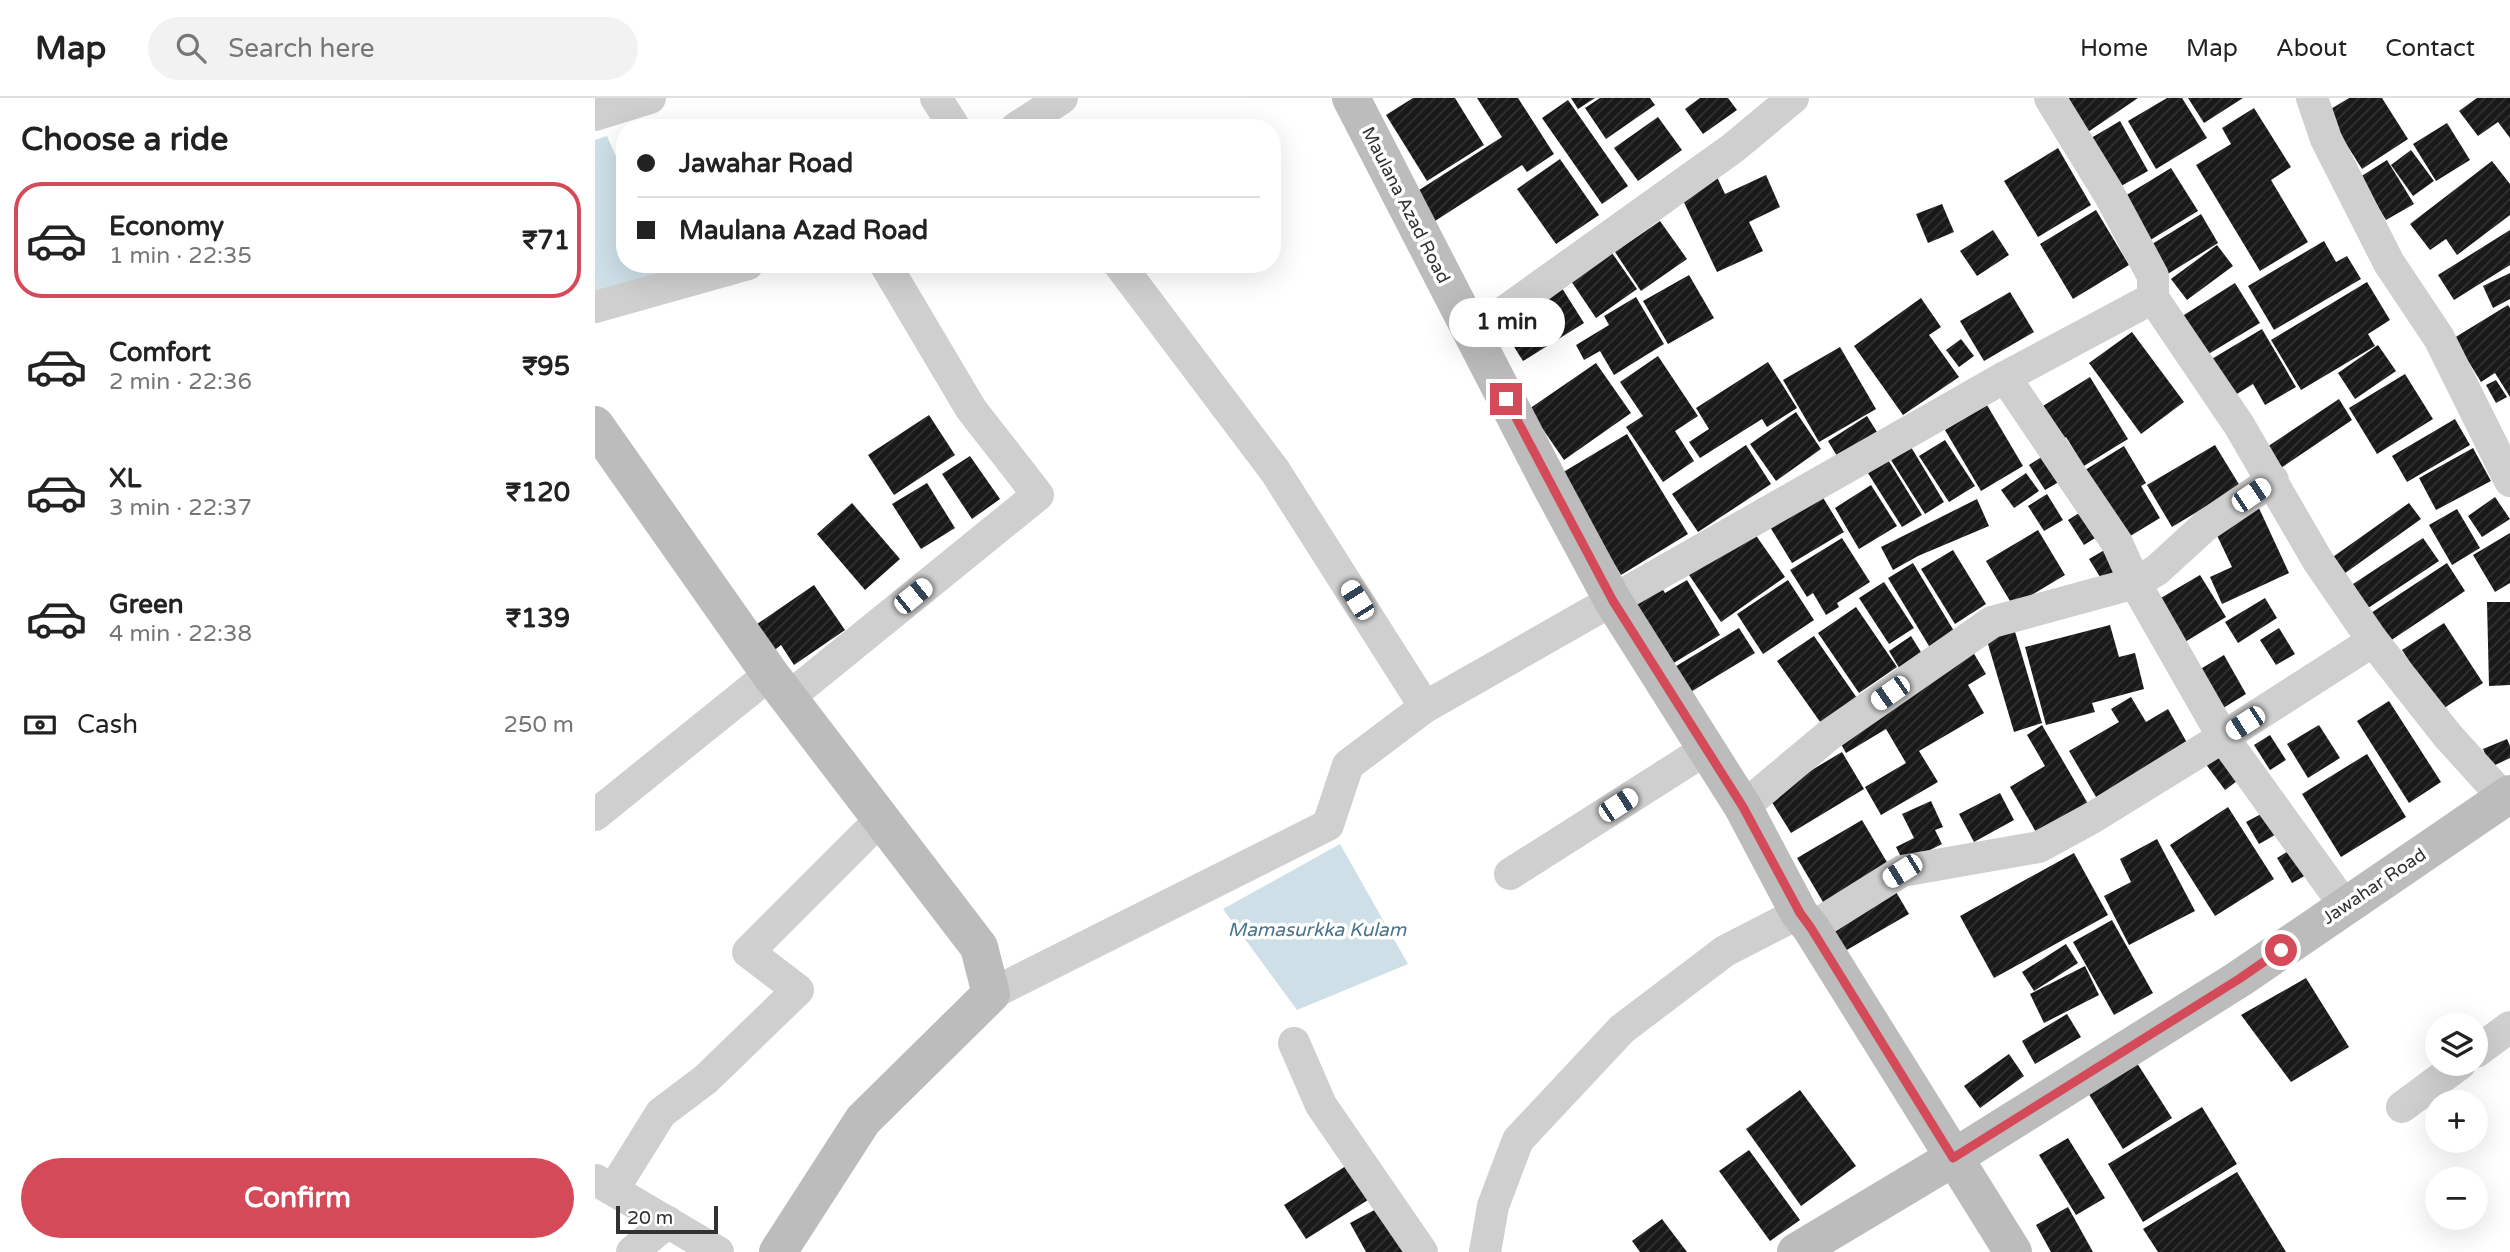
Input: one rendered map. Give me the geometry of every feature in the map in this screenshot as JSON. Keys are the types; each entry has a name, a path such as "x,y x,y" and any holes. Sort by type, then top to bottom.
{"main road":[{"name":"Maulana Azad Road","path":"1351,98 1613,601 1743,807 1805,920 2013,1252"},
{"path":"595,425 779,685 979,947 991,994 863,1120 778,1252"},
{"name":"Jawahar Road","path":"1796,1252 1953,1158 2239,979 2508,799"}],"street":[{"path":"595,115 650,98"},
{"path":"936,98 949,119"},
{"path":"1030,119 1062,98"},
{"path":"1473,334 1733,148 1793,98"},
{"path":"2050,98 2109,194 2153,276 2153,298 2239,425 2318,561 2374,641 2447,735 2508,799"},
{"path":"2312,98 2326,139 2389,263 2438,338 2510,481"},
{"path":"595,307 716,273"},
{"path":"595,815 779,685 1038,495 971,409 890,273"},
{"path":"1126,273 1275,471 1425,708"},
{"path":"991,994 1328,825 1348,765 1425,708 2005,377 2153,298"},
{"path":"2005,377 2117,543 2135,583 2223,737 2345,906"},
{"path":"1743,807 1829,735 1992,622 2135,583 2157,570 2205,526 2273,480"},
{"path":"1485,1252 1493,1206 1518,1140 1622,1029 1725,951 1805,920 1902,871 2039,847 2092,818 2374,641"},
{"path":"1510,874 1705,750"},
{"path":"718,1252 604,1185 661,1113 706,1079 798,990 748,951 882,818"},
{"path":"2488,1043 2510,1027"},
{"path":"1294,1043 1321,1105 1422,1252"},
{"path":"2402,1107 2444,1076"},
{"path":"632,1252 669,1223"}],"water":[{"path":"607,136 616,156 616,273 667,273 670,280 595,301 595,140"},
{"name":"Mamasurkka Kulam","path":"1340,844 1408,964 1297,1010 1223,909"}],"building":[{"path":"1413,98 1455,98 1484,145 1427,181 1386,115"},
{"path":"1477,98 1518,98 1554,154 1527,172 1522,165 1435,221 1416,192 1502,137"},
{"path":"1571,98 1595,98 1578,109"},
{"path":"1600,98 1650,98 1655,105 1606,139 1585,108"},
{"path":"1700,98 1728,98 1737,110 1703,134 1685,109"},
{"path":"2061,98 2138,98 2085,134"},
{"path":"2167,98 2182,98 2207,138 2156,169 2128,121"},
{"path":"2188,98 2243,98 2204,123"},
{"path":"2349,98 2382,98 2408,139 2362,169 2326,112"},
{"path":"2477,98 2510,98 2510,138 2498,122 2478,136 2459,111"},
{"path":"1568,100 1628,186 1602,204 1542,118"},
{"path":"2254,108 2291,167 2271,180 2308,242 2260,271 2196,165 2231,144 2222,128"},
{"path":"1658,117 1682,150 1638,181 1614,148"},
{"path":"2120,121 2148,171 2114,190 2086,141"},
{"path":"2447,123 2470,160 2436,181 2413,144"},
{"path":"2058,148 2091,205 2038,237 2004,181"},
{"path":"2411,150 2434,181 2413,196 2391,165"},
{"path":"1560,159 1599,215 1556,244 1517,189"},
{"path":"2387,160 2414,204 2386,220 2360,177"},
{"path":"2492,161 2510,184 2510,215 2457,255 2446,239 2430,250 2410,224"},
{"path":"2171,168 2198,211 2147,242 2120,199"},
{"path":"1766,175 1780,207 1749,222 1763,251 1717,272 1680,194 1717,177 1725,194"},
{"path":"1942,204 1954,232 1928,243 1916,214"},
{"path":"2096,210 2129,265 2073,299 2040,244"},
{"path":"2201,214 2218,243 2166,275 2149,246"},
{"path":"1660,221 1687,259 1641,291 1615,252"},
{"path":"1993,230 2009,255 1977,276 1960,251"},
{"path":"2510,230 2510,265 2454,300 2438,275"},
{"path":"2324,241 2336,262 2347,256 2361,279 2274,330 2248,286"},
{"path":"2217,245 2233,266 2187,300 2171,279"},
{"path":"1610,250 1637,289 1596,318 1569,278"},
{"path":"2510,273 2510,299 2493,308 2483,286"},
{"path":"1689,275 1714,318 1668,344 1643,301"},
{"path":"2367,282 2390,320 2368,334 2375,346 2301,390 2271,340"},
{"path":"2235,283 2260,323 2200,359 2176,320"},
{"path":"1560,285 1584,323 1523,361 1499,323"},
{"path":"2010,292 2034,332 1984,361 1960,321"},
{"path":"1636,297 1664,344 1614,375 1600,351 1584,360 1576,345 1609,325 1604,316"},
{"path":"1921,298 1941,327 1929,335 1959,377 1903,415 1854,346"},
{"path":"2508,305 2510,397 2495,373 2481,382 2454,338"},
{"path":"2262,329 2296,387 2265,405 2253,384 2232,397 2210,360"},
{"path":"2132,332 2184,402 2141,434 2089,363"},
{"path":"1961,339 1974,356 1959,367 1946,350"},
{"path":"2378,345 2396,371 2355,399 2338,373"},
{"path":"1840,347 1876,409 1819,442 1783,380"},
{"path":"1658,356 1698,416 1675,431 1694,461 1663,482 1626,427 1643,416 1620,382"},
{"path":"1768,362 1797,408 1767,427 1762,419 1700,458 1689,442 1709,429 1696,408"},
{"path":"1596,363 1631,413 1564,460 1529,409"},
{"path":"2405,374 2433,419 2377,454 2349,408"},
{"path":"2090,377 2128,439 2084,466 2066,437 2058,442 2038,409"},
{"path":"2496,380 2507,397 2496,403 2486,385"},
{"path":"2339,399 2352,420 2278,470 2264,449"},
{"path":"1987,405 2023,466 1981,491 1945,430"},
{"path":"1796,412 1821,449 1776,481 1750,444"},
{"path":"929,415 955,455 894,495 868,455"},
{"path":"1867,416 1877,432 1837,456 1828,441"},
{"path":"2455,419 2470,445 2407,482 2392,456"},
{"path":"1627,434 1688,534 1621,575 1560,474"},
{"path":"1945,440 1975,486 1949,502 1919,456"},
{"path":"1746,445 1771,484 1698,532 1672,494"},
{"path":"2215,445 2240,486 2172,527 2147,485"},
{"path":"2124,446 2146,483 2141,486 2160,518 2127,538 2085,470"},
{"path":"1911,447 1944,502 1925,514 1891,460"},
{"path":"2473,448 2491,481 2436,510 2419,478"},
{"path":"2048,453 2064,479 2045,490 2029,465"},
{"path":"970,456 1000,499 972,519 942,474"},
{"path":"1887,458 1922,515 1902,527 1866,470"},
{"path":"2026,473 2039,491 2014,508 2001,490"},
{"path":"927,483 955,528 921,549 892,504"},
{"path":"1871,485 1897,526 1859,549 1835,508"},
{"path":"2047,494 2063,520 2044,531 2028,506"},
{"path":"1822,496 1844,532 1792,563 1770,527"},
{"path":"2495,497 2510,519 2482,537 2468,516"},
{"path":"1977,499 1989,526 1918,556 1893,570 1881,547"},
{"path":"852,503 900,559 865,590 817,534"},
{"path":"2409,503 2421,519 2341,576 2330,559"},
{"path":"2258,506 2289,573 2222,604 2210,577 2232,567 2213,527"},
{"path":"2087,508 2103,533 2084,545 2068,520"},
{"path":"2457,509 2480,548 2452,565 2429,525"},
{"path":"1750,527 1785,577 1721,622 1687,572"},
{"path":"2038,530 2065,575 2013,606 1986,561"},
{"path":"2510,533 2510,583 2495,592 2473,555"},
{"path":"1842,538 1870,582 1837,603 1839,607 1826,615 1813,593 1807,597 1790,570"},
{"path":"2423,538 2439,561 2362,612 2347,588"},
{"path":"2108,548 2124,573 2105,585 2089,559"},
{"path":"1953,550 1986,604 1955,624 1921,569"},
{"path":"1913,563 1957,636 1932,651 1888,578"},
{"path":"2447,563 2465,591 2390,641 2371,613"},
{"path":"2200,575 2226,617 2180,645 2154,602"},
{"path":"1687,580 1720,635 1672,664 1633,600 1660,585 1665,593"},
{"path":"1788,580 1814,620 1763,654 1737,614"},
{"path":"1884,582 1914,628 1889,644 1859,598"},
{"path":"814,585 845,630 794,665 781,645 763,659 744,633"},
{"path":"2265,598 2277,618 2238,643 2225,622"},
{"path":"2487,602 2510,602 2510,685 2489,686"},
{"path":"1856,607 1897,667 1859,693 1818,633"},
{"path":"2444,623 2483,683 2441,710 2402,650"},
{"path":"2013,625 2042,723 2014,732 1985,634"},
{"path":"2110,625 2119,657 2135,653 2144,689 2092,703 2095,712 2046,725 2025,647"},
{"path":"1739,628 1755,653 1689,693 1673,668"},
{"path":"2279,628 2295,654 2276,665 2260,640"},
{"path":"1814,636 1859,701 1823,726 1777,661"},
{"path":"1911,636 1924,657 1901,671 1889,651"},
{"path":"1973,652 1986,674 1968,685 1984,713 1919,751 1938,782 1881,815 1865,787 1906,763 1886,729 1846,753 1836,735"},
{"path":"2224,655 2246,694 2215,713 2192,674"},
{"path":"2131,697 2146,722 2168,709 2190,748 2099,802 2069,751 2119,722 2111,709"},
{"path":"2389,701 2441,782 2409,803 2357,721"},
{"path":"2042,725 2091,809 2040,839 2010,787 2045,766 2027,735"},
{"path":"2319,725 2340,758 2308,778 2287,744"},
{"path":"2270,735 2286,760 2270,770 2254,745"},
{"path":"2507,739 2510,758 2491,767 2483,749"},
{"path":"2224,748 2245,775 2225,790 2205,763"},
{"path":"1842,752 1864,789 1791,833 1768,796"},
{"path":"2367,754 2406,817 2341,857 2302,794"},
{"path":"2000,793 2014,820 1974,842 1959,814"},
{"path":"1931,801 1943,827 1935,830 1942,844 1904,863 1896,847 1914,838 1902,814"},
{"path":"2228,807 2274,879 2215,916 2170,845"},
{"path":"2263,813 2275,835 2259,844 2246,822"},
{"path":"1862,820 1891,869 1826,907 1797,858"},
{"path":"2157,839 2195,911 2129,945 2104,896 2131,882 2120,859"},
{"path":"2293,848 2308,874 2292,883 2277,858"},
{"path":"2074,853 2108,915 1994,978 1960,916"},
{"path":"1892,885 1909,914 1845,951 1828,923"},
{"path":"2112,920 2153,993 2114,1015 2073,942"},
{"path":"2066,944 2078,963 2034,991 2022,972"},
{"path":"2085,966 2099,995 2044,1023 2030,994"},
{"path":"2306,978 2349,1047 2291,1082 2241,1015"},
{"path":"2067,1014 2081,1037 2035,1064 2022,1041"},
{"path":"2130,1052 2172,1118 2123,1149 2082,1083"},
{"path":"2009,1054 2024,1076 1980,1108 1964,1086"},
{"path":"1800,1090 1856,1166 1801,1206 1746,1129"},
{"path":"2202,1107 2237,1164 2143,1222 2108,1164"},
{"path":"2068,1138 2105,1198 2076,1215 2039,1155"},
{"path":"1749,1150 1800,1220 1770,1241 1719,1171"},
{"path":"1349,1164 1371,1198 1306,1239 1284,1205"},
{"path":"2237,1172 2286,1252 2158,1252 2143,1229"},
{"path":"1380,1207 1404,1252 1366,1252 1350,1223"},
{"path":"2068,1207 2093,1252 2051,1252 2036,1225"},
{"path":"1662,1219 1687,1252 1640,1252 1632,1241"}],"route":[{"path":"1506,399 1613,601 1743,807 1800,913 1953,1158 2281,950"}]}
